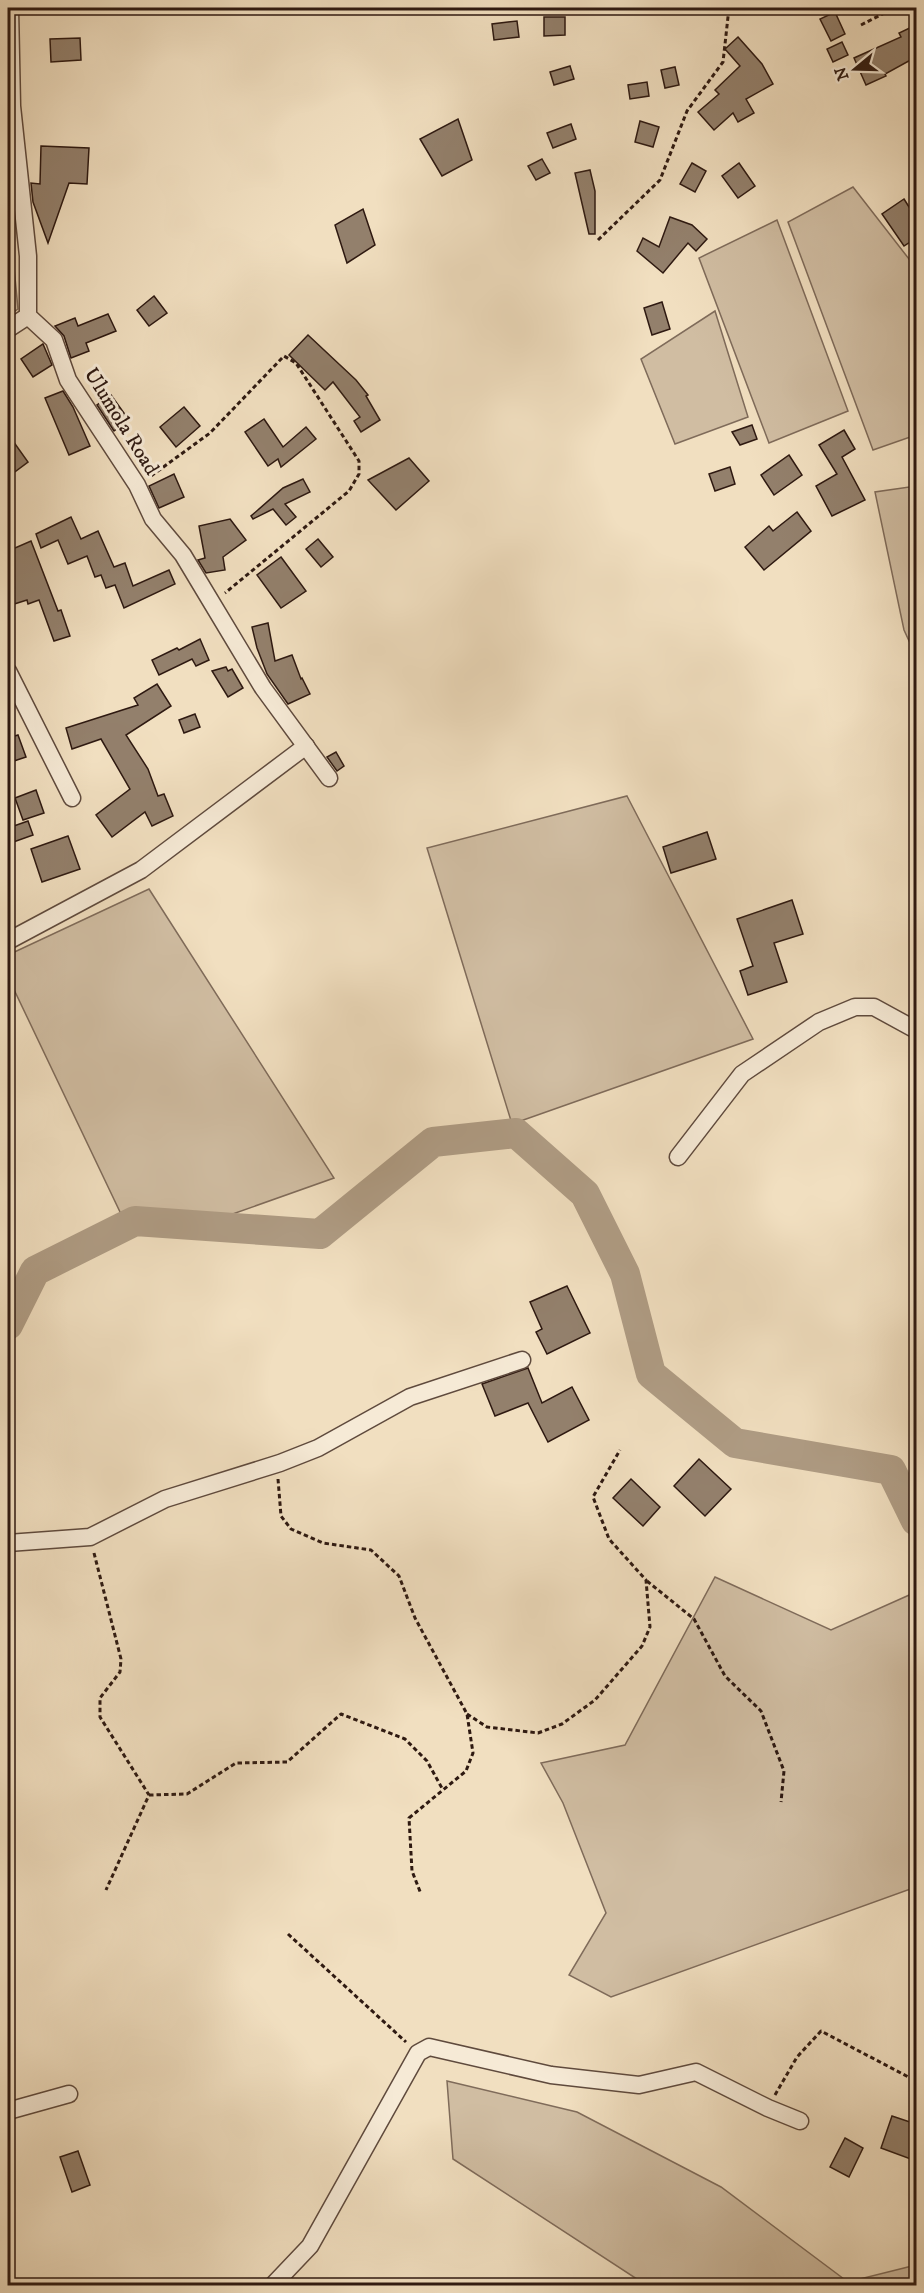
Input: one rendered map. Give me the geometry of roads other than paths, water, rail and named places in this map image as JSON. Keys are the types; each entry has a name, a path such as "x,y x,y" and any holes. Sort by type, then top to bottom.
{"street":[{"path":"8,329 28,316 28,256 12,105 10,8"},
{"name":"Ulumola Road","path":"28,316 54,340 68,380 137,486 153,519 183,555 263,688 329,778"},
{"path":"8,671 72,798"},
{"path":"8,941 141,870 306,746"},
{"path":"678,1157 742,1074 819,1022 855,1007 874,1007 916,1030"},
{"path":"8,1543 90,1537 165,1499 280,1463 318,1448 410,1397 522,1360"},
{"path":"272,2286 310,2246 418,2053 429,2047 551,2075 639,2085 696,2072 768,2108 800,2121"},
{"path":"8,2111 69,2094"}],"waterway":[{"path":"8,1325 35,1271 135,1221 320,1234 433,1142 516,1133 585,1194 625,1274 651,1374 735,1443 891,1470 916,1521"}]}
